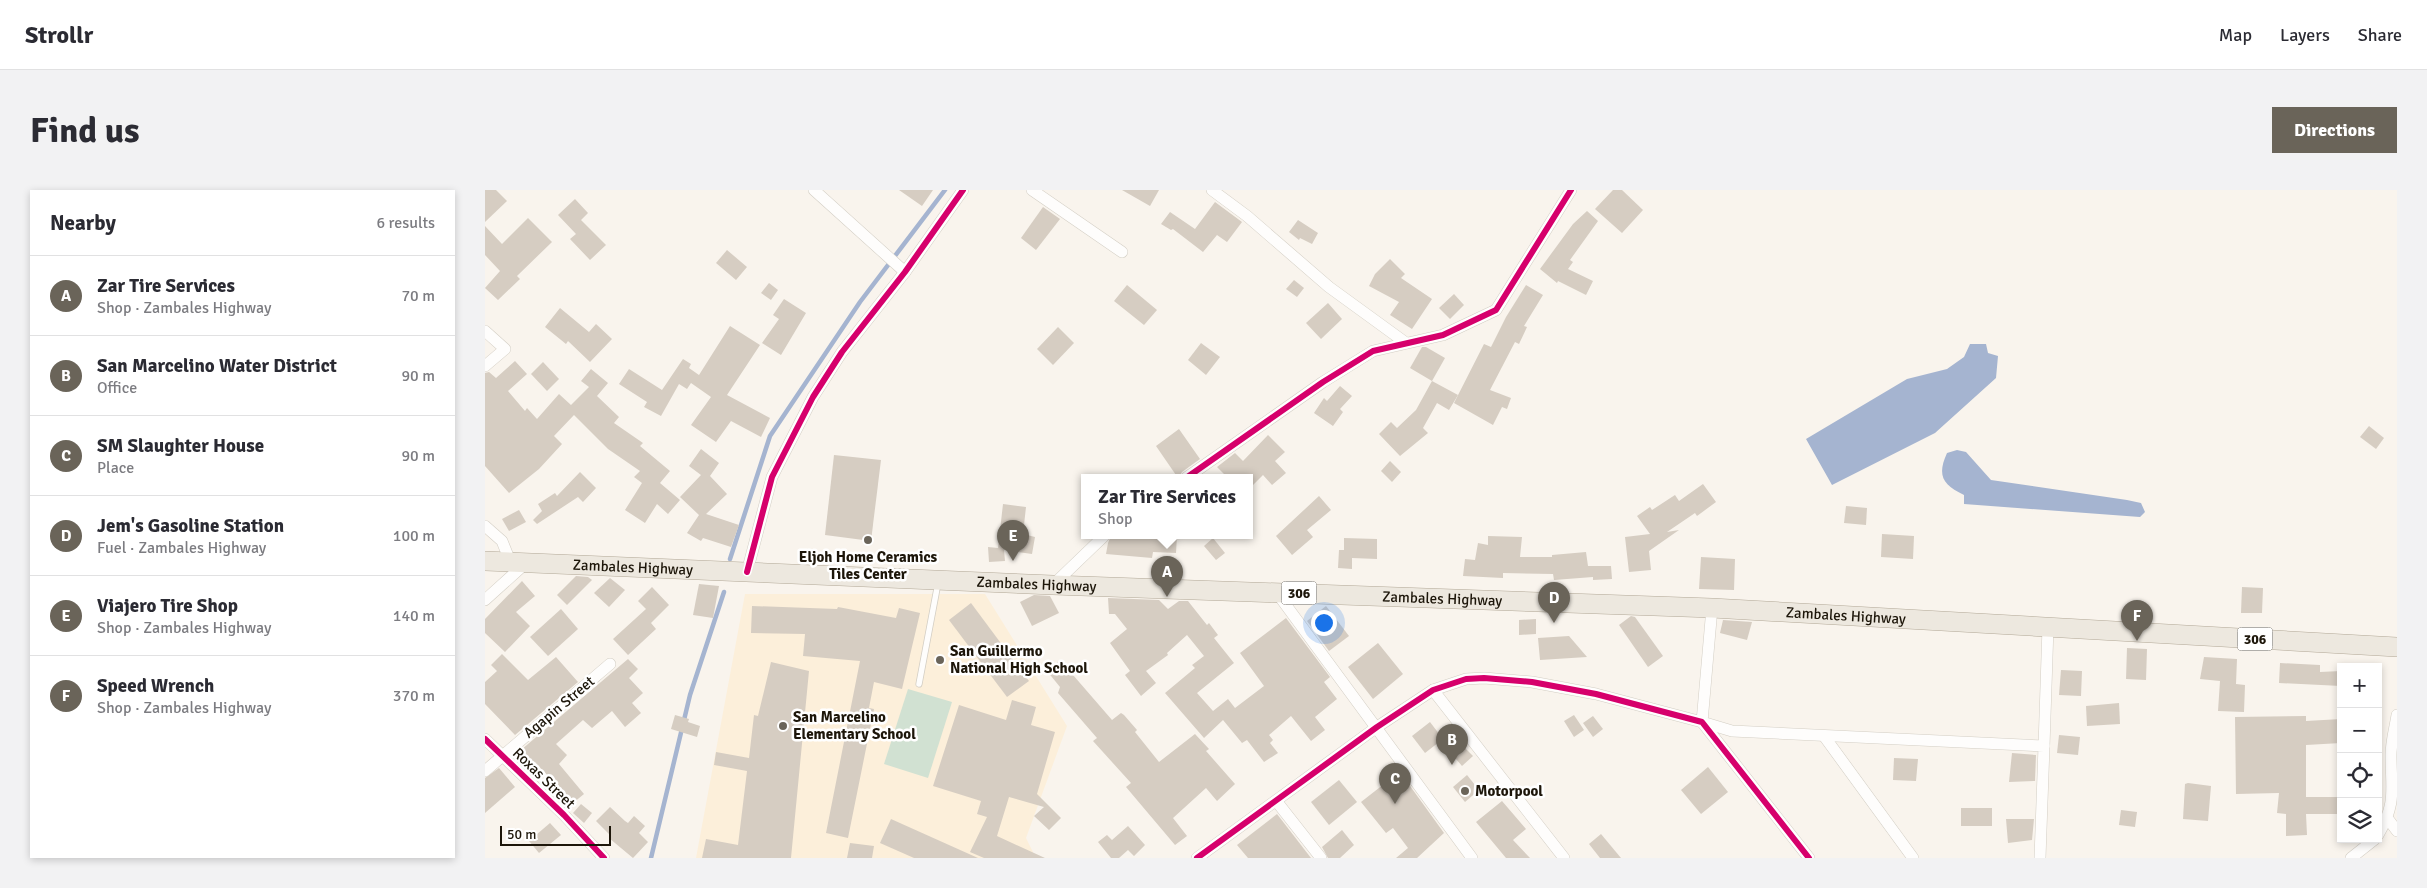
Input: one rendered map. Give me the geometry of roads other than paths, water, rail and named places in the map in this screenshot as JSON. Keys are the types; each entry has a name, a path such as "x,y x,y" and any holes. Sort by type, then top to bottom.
{"main road":[{"name":"Zambales Highway","path":"485,560 939,581 1712,608 2397,648"}],"street":[{"path":"814,190 902,269"},
{"path":"747,572 773,477 813,397 842,352 902,269 963,190"},
{"path":"1031,190 1122,252"},
{"path":"1212,190 1247,216 1329,287 1406,343"},
{"path":"1192,474 1323,382 1373,351 1443,335 1496,310 1571,190"},
{"path":"485,331 505,349 485,366"},
{"path":"485,526 502,541 518,562 485,600"},
{"path":"1053,585 1101,539"},
{"path":"1277,593 1472,858"},
{"path":"1712,608 1701,722 1809,858"},
{"path":"2040,858 2048,627"},
{"name":"Agapin Street","path":"485,771 610,664"},
{"path":"1201,857 1377,727 1433,690 1466,679 1504,678 1596,694 1732,731 2044,746"},
{"path":"1433,690 1564,858"},
{"path":"2382,829 2388,819 2394,793 2391,753 2397,715"},
{"path":"1824,736 1913,858"},
{"name":"Roxas Street","path":"485,739 564,815 604,858"},
{"path":"1277,802 1321,858"},
{"path":"2388,819 2397,831"},
{"path":"2351,858 2370,843"}],"lane":[{"path":"919,684 939,581"}],"water":[{"path":"1970,344 1986,344 1988,353 1998,356 1996,378 1935,433 1832,485 1806,439 1907,379 1947,369 1964,357"},
{"path":"1957,450 1966,452 1991,480 2127,500 2141,503 2145,512 2140,517 1964,504 1964,495 1946,483 1942,473 1947,453"}],"waterway":[{"path":"730,559 770,436 860,302 945,190"},
{"path":"651,858 690,695 724,592"}],"place":[{"name":"Eljoh Home Ceramics Tiles Center","path":"868,540"},
{"name":"Viajero Tire Shop","path":"1013,561"},
{"name":"Zar Tire Services","path":"1167,597"},
{"name":"Jem's Gasoline Station","path":"1554,623"},
{"name":"Speed Wrench","path":"2137,641"},
{"name":"San Guillermo National High School","path":"940,660"},
{"name":"San Marcelino Elementary School","path":"783,726"},
{"name":"San Marcelino Water District","path":"1452,765"},
{"name":"Motorpool","path":"1465,791"},
{"name":"SM Slaughter House","path":"1395,804"}]}
